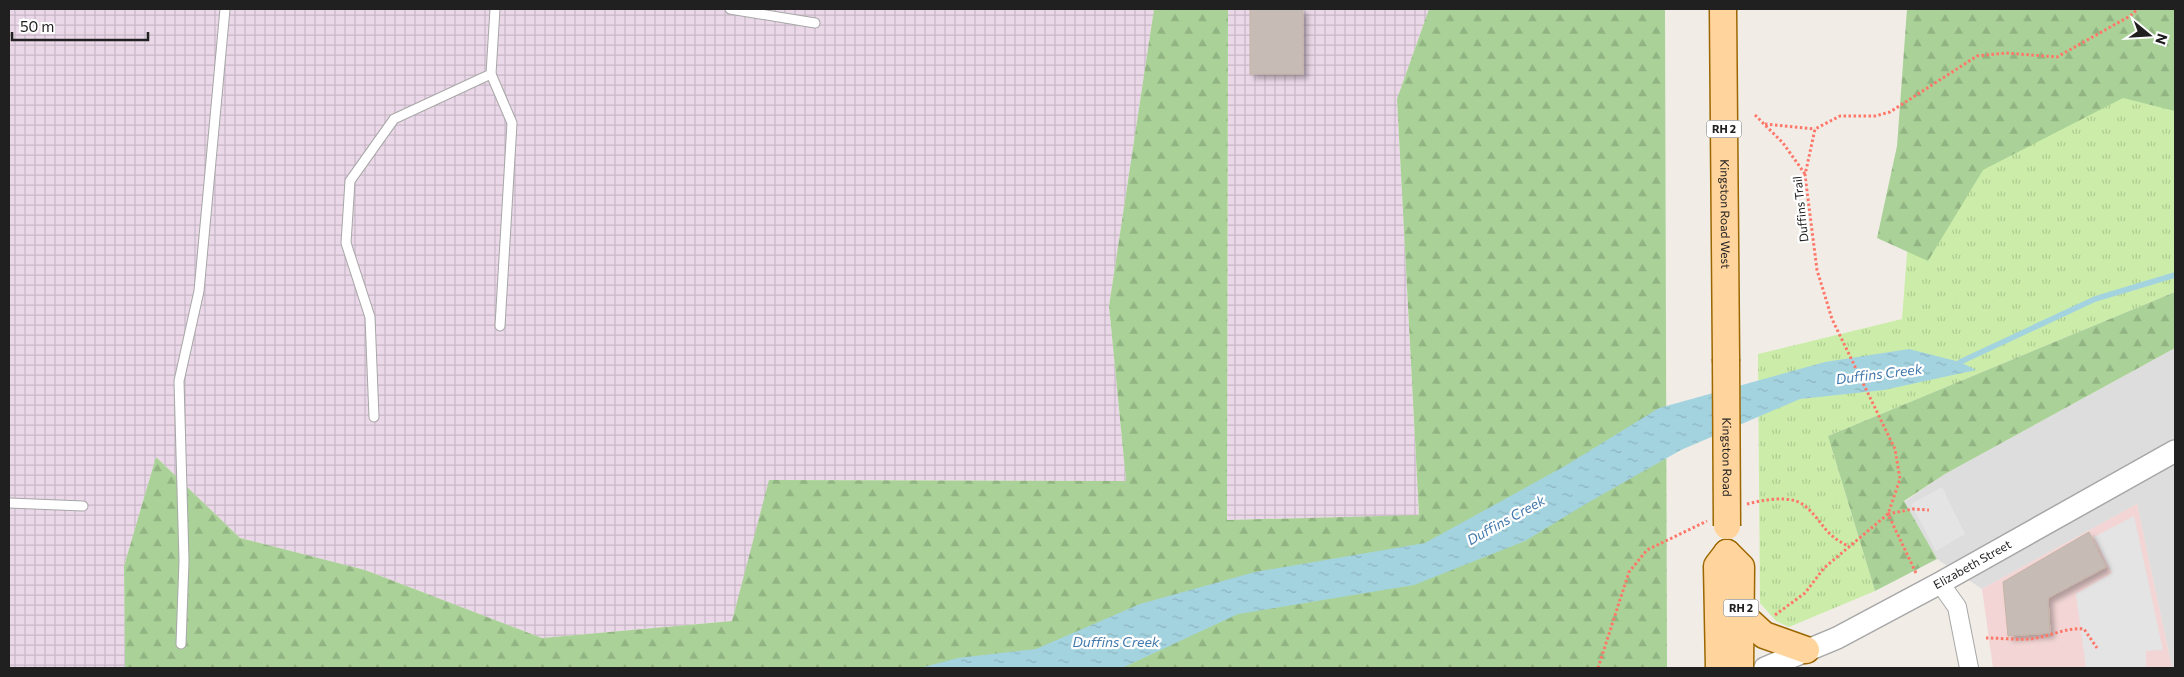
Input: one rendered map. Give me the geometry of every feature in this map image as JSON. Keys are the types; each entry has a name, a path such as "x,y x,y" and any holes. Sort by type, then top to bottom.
{"main road":[{"name":"Kingston Road West","path":"1723,9 1726,359"},
{"name":"Kingston Road","path":"1726,359 1727,553"},
{"name":"RH 2","path":"1719,668 1717,566 1727,553 1741,567 1740,668"},
{"path":"1741,614 1764,635 1806,650"}],"street":[{"name":"Elizabeth Street","path":"1765,668 1837,638 1940,583 2175,450"},
{"path":"1940,583 1958,607 1969,668"}],"lane":[{"path":"181,644 184,561 180,381 199,291 225,9"},
{"path":"495,9 491,74 512,123 500,326"},
{"path":"730,9 815,23"},
{"path":"374,417 370,317 346,242 350,181 394,119 491,74"},
{"path":"9,503 83,506"}],"path":[{"path":"1764,124 1816,129 1840,116 1874,116 1890,112 1977,56 2006,53 2057,57 2130,16 2138,9"},
{"path":"1755,115 1783,143 1805,174"},
{"name":"Duffins Trail","path":"1816,129 1805,174 1817,270 1832,319 1895,449 1900,479 1888,514"},
{"path":"1774,617 1777,612 1805,593 1824,568 1848,546 1888,514 1913,509 1929,510"},
{"path":"1888,514 1917,574"},
{"path":"1986,638 2030,639 2059,634 2071,628 2084,629 2097,648"}],"shaded area":[{"path":"9,9 1154,9 1109,306 1126,481 770,480 732,621 542,638 365,570 240,538 156,457 124,566 125,668 9,668"},
{"path":"1228,9 1429,9 1397,99 1419,516 1227,520"},
{"path":"2175,348 2175,668 2172,668 2137,504 1982,589 1937,559 1904,502 1945,474"},
{"path":"1942,487 1965,534 1936,551 1911,504"},
{"path":"2137,504 2172,668 1993,668 1982,589"},
{"path":"2134,516 2163,650 2146,651 2146,668 2086,668 2076,594 2112,573 2094,537"}],"green space":[{"path":"1154,9 1228,9 1227,520 1419,515 1397,99 1429,9 1665,9 1667,668 125,668 124,566 156,457 240,538 365,570 542,638 732,621 769,480 1126,481 1109,306"},
{"path":"1907,9 2175,9 2175,111 2123,98 1983,170 1928,261 1877,238 1897,146"},
{"path":"2175,28 2175,292 1828,436 1875,591 1789,627 1776,621 1760,603 1758,354 1902,319 1911,201"},
{"path":"2175,292 2175,348 1945,474 1904,501 1937,559 1875,591 1828,436"}],"water":[{"name":"Duffins Creek","path":"1909,349 1960,362 1976,370 1884,390 1800,399 1681,450 1525,541 1414,585 1238,614 1122,668 920,668 958,658 1036,649 1140,604 1255,572 1425,543 1565,466 1659,408 1825,362"}],"building":[{"path":"1250,9 1303,9 1303,74 1250,74"},
{"path":"2089,532 2106,567 2048,598 2050,633 2008,636 2003,582"}],"waterway":[{"name":"Duffins Creek","path":"1960,362 2095,299 2175,275"}]}
